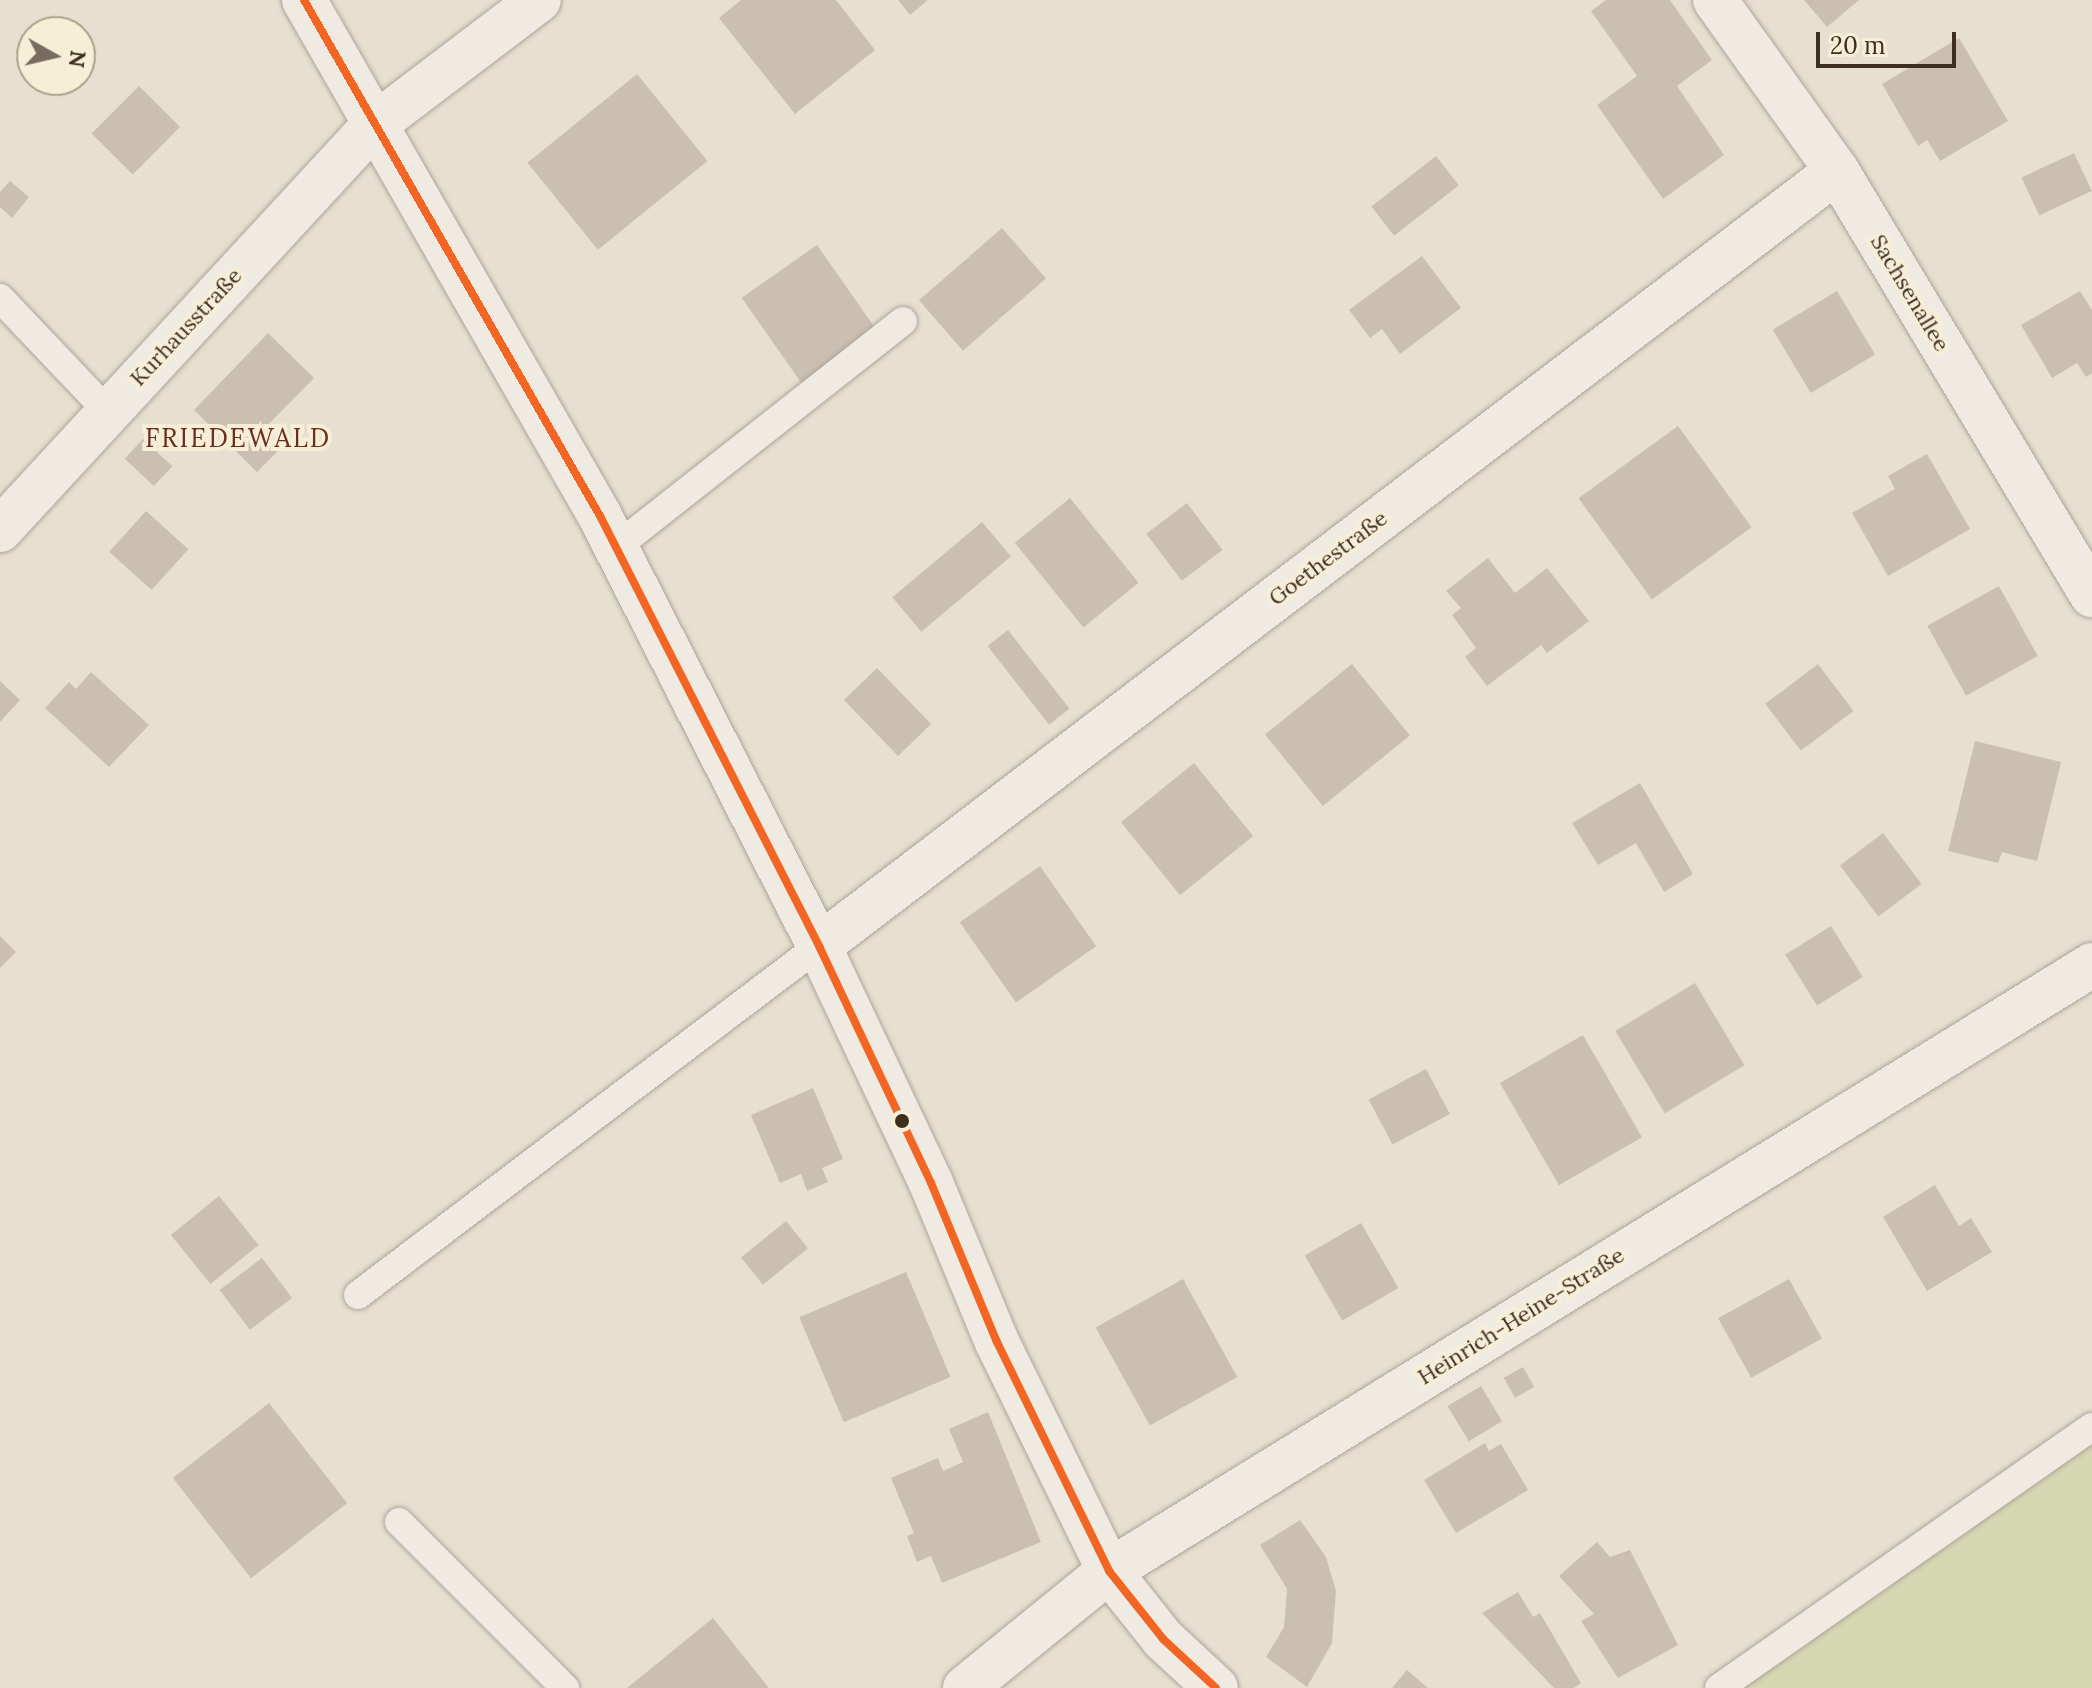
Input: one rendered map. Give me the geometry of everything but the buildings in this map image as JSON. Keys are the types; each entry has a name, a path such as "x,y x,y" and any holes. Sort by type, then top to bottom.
{"street":[{"path":"304,0 373,126 616,547 819,946 931,1183 997,1342 1109,1571 1163,1639 1216,1688"},
{"path":"373,126 539,0"},
{"name":"Sachsenallee","path":"1715,0 1837,171 2092,595"},
{"name":"Kurhausstraße","path":"0,530 373,126"},
{"name":"Goethestraße","path":"819,946 1837,171"},
{"name":"Heinrich-Heine-Straße","path":"965,1688 1109,1571 2092,965"}],"lane":[{"path":"0,298 108,412"},
{"path":"616,547 903,321"},
{"path":"358,1295 819,946"},
{"path":"1719,1688 2092,1427"},
{"path":"399,1522 565,1688"}],"green space":[{"path":"2092,1429 2092,1688 1735,1688"}],"transit line":[{"path":"304,0 600,516 819,946 931,1183 997,1342 1109,1571 1163,1639 1216,1688"}],"district":[{"name":"FRIEDEWALD","path":"238,438"}]}
